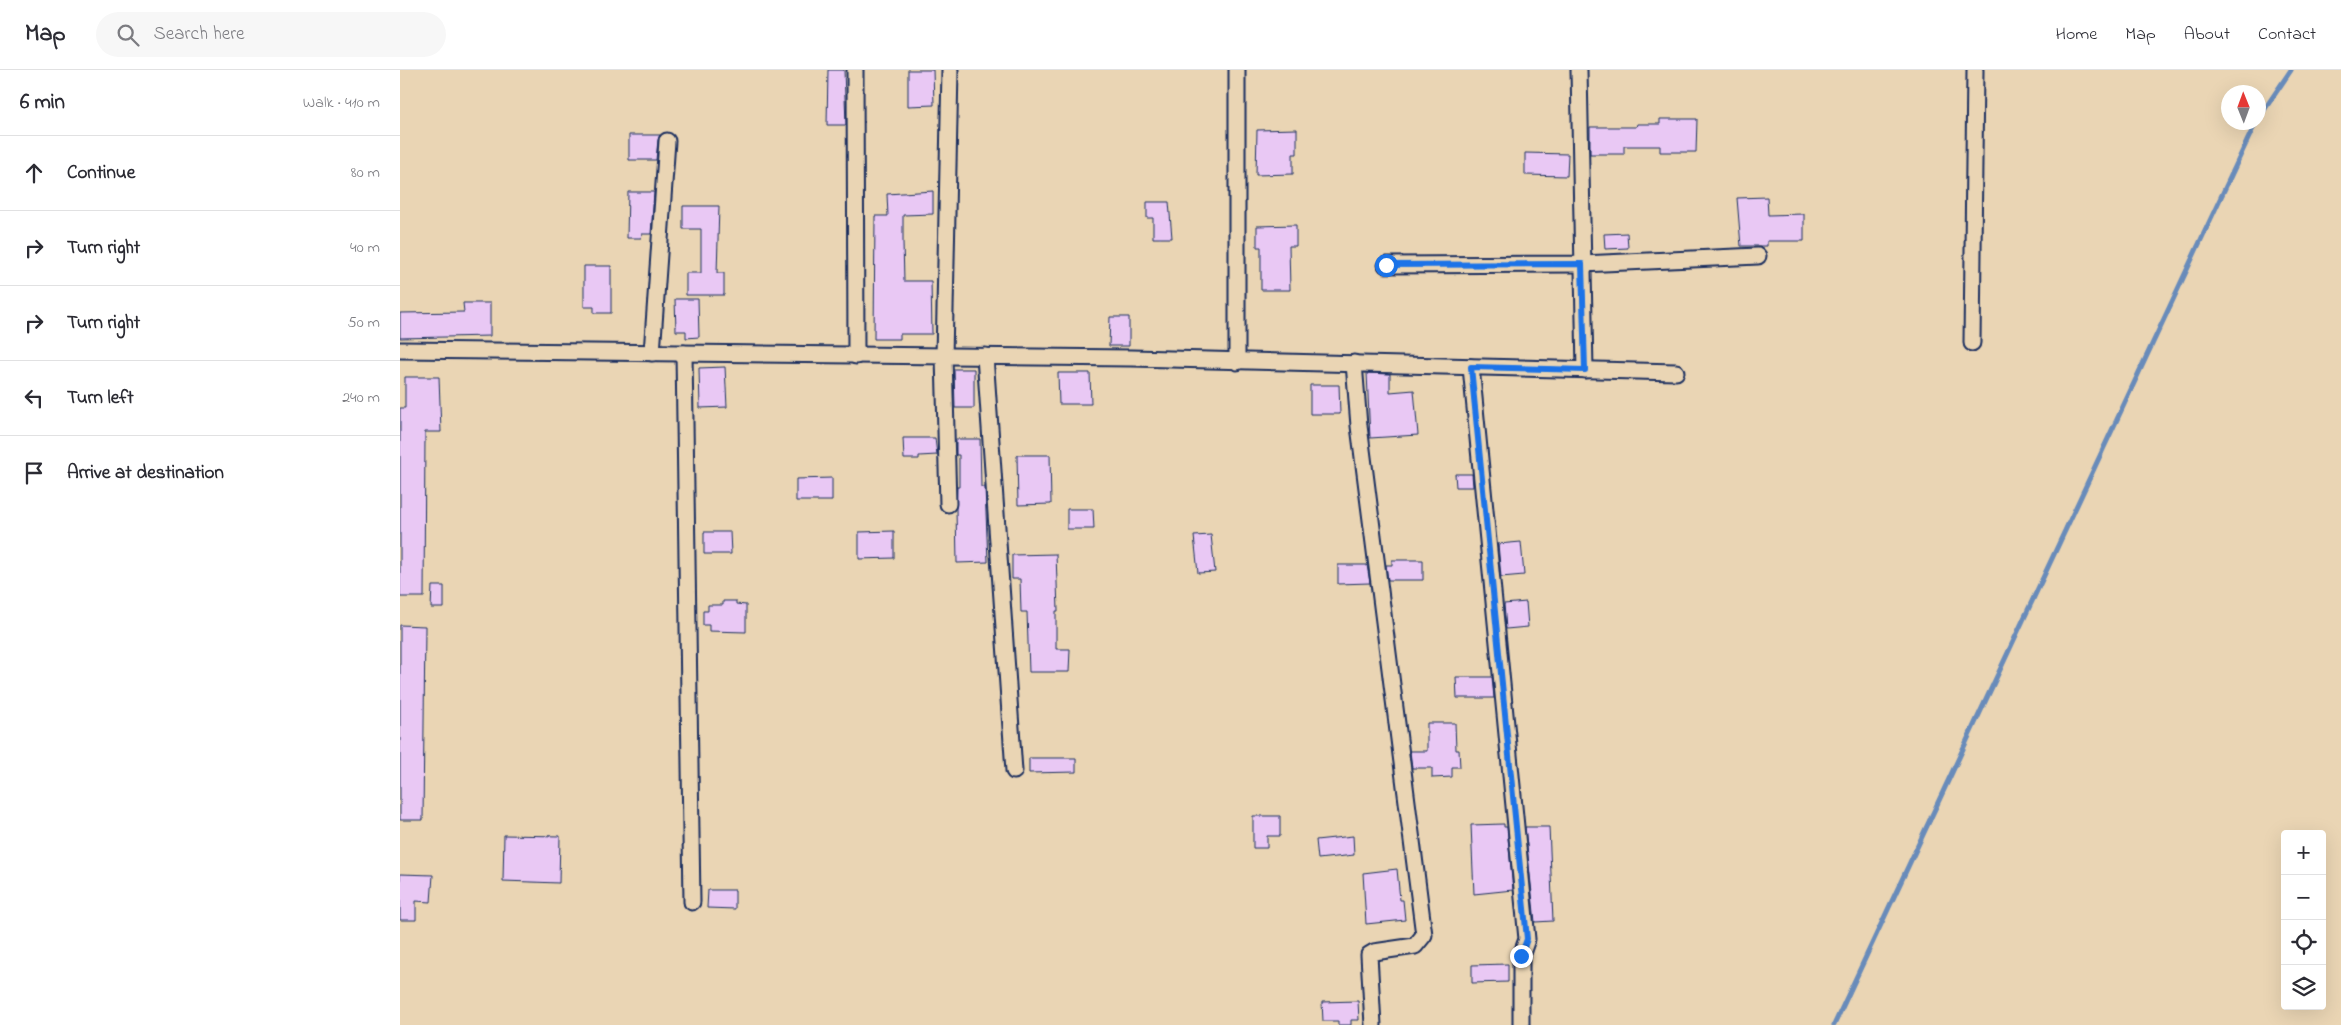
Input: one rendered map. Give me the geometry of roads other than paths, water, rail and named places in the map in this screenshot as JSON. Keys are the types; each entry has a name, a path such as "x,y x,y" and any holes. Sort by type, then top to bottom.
{"street":[{"path":"855,70 856,356"},
{"path":"948,504 944,357 950,70"},
{"path":"1237,70 1237,362"},
{"path":"1578,70 1585,370"},
{"path":"1972,343 1975,70"},
{"path":"652,353 667,141"},
{"path":"1386,265 1582,264 1758,256"},
{"path":"400,350 985,356 1354,363 1676,372"},
{"path":"684,353 692,902"},
{"path":"985,356 1014,771"},
{"path":"1354,363 1359,426 1424,935 1415,946 1374,952 1368,955 1373,1025"},
{"path":"1471,367 1527,939 1521,956 1521,1025"}],"waterway":[{"path":"2266,107 2291,70"},
{"path":"1834,1025 2252,130"}]}
